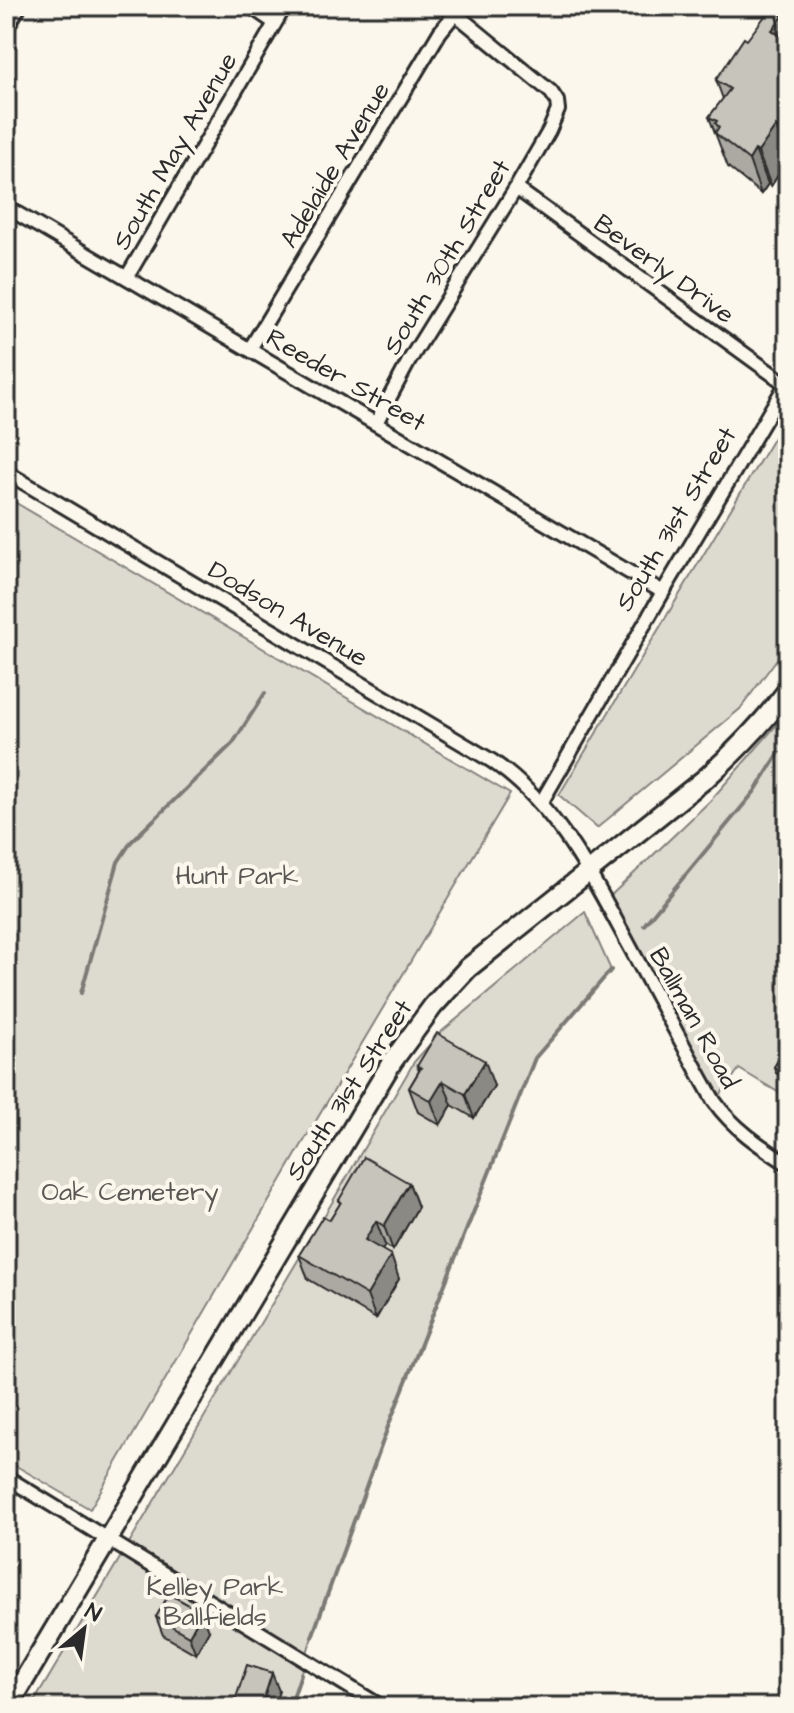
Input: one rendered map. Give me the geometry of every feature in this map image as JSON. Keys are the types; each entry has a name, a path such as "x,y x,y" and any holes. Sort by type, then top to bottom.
{"main road":[{"path":"6,23 16,6"},
{"name":"South 31st Street","path":"8,1707 411,1033 468,968 706,778 758,727 788,690"}],"street":[{"path":"250,6 275,23"},
{"name":"South May Avenue","path":"127,277 285,6"},
{"name":"South 30th Street","path":"376,423 409,361 516,188 557,115 557,101 551,92 454,9"},
{"name":"Adelaide Avenue","path":"250,349 454,9"},
{"name":"Beverly Drive","path":"516,188 787,383"},
{"name":"Reeder Street","path":"6,207 663,592"},
{"name":"South 31st Street","path":"541,803 787,383"},
{"name":"Dodson Avenue","path":"6,472 492,761 541,803"},
{"path":"541,803 589,870"},
{"name":"Ballman Road","path":"589,870 723,1115 788,1164"},
{"path":"6,1477 368,1703 382,1707"}],"green space":[{"path":"788,414 788,644 740,709 597,828 559,795"},
{"path":"6,497 510,794 90,1509 6,1460"},
{"path":"788,712 788,1098 739,1069 720,1095 605,901 710,801"},
{"name":"Kelley Park Ballfields","path":"585,912 611,970 535,1058 389,1424 290,1707 31,1707 414,1062 440,1033"}],"building":[{"path":"771,8 783,16 772,30 788,41 785,52 788,54 788,135 776,126 749,160 715,133 719,127 715,123 717,121 709,117 730,89 716,80 744,38 747,40"},
{"path":"437,1033 485,1061 465,1094 443,1081 431,1101 409,1088 421,1068 417,1066"},
{"path":"788,1045 788,1073 787,1075 774,1067"},
{"path":"364,1157 409,1183 384,1226 376,1221 365,1240 391,1255 367,1295 299,1255 323,1216 330,1220"},
{"path":"169,1594 202,1612 189,1636 156,1617"},
{"path":"247,1665 272,1673 261,1707 233,1707"}],"waterway":[{"path":"81,993 118,862 131,842 233,743 265,693"},
{"path":"644,925 755,791 779,753"},
{"path":"312,1637 389,1424 535,1058 611,970"},
{"path":"290,1707 301,1674"}],"park label":[{"name":"Hunt Park","path":"237,876"},
{"name":"Oak Cemetery","path":"130,1192"}]}
